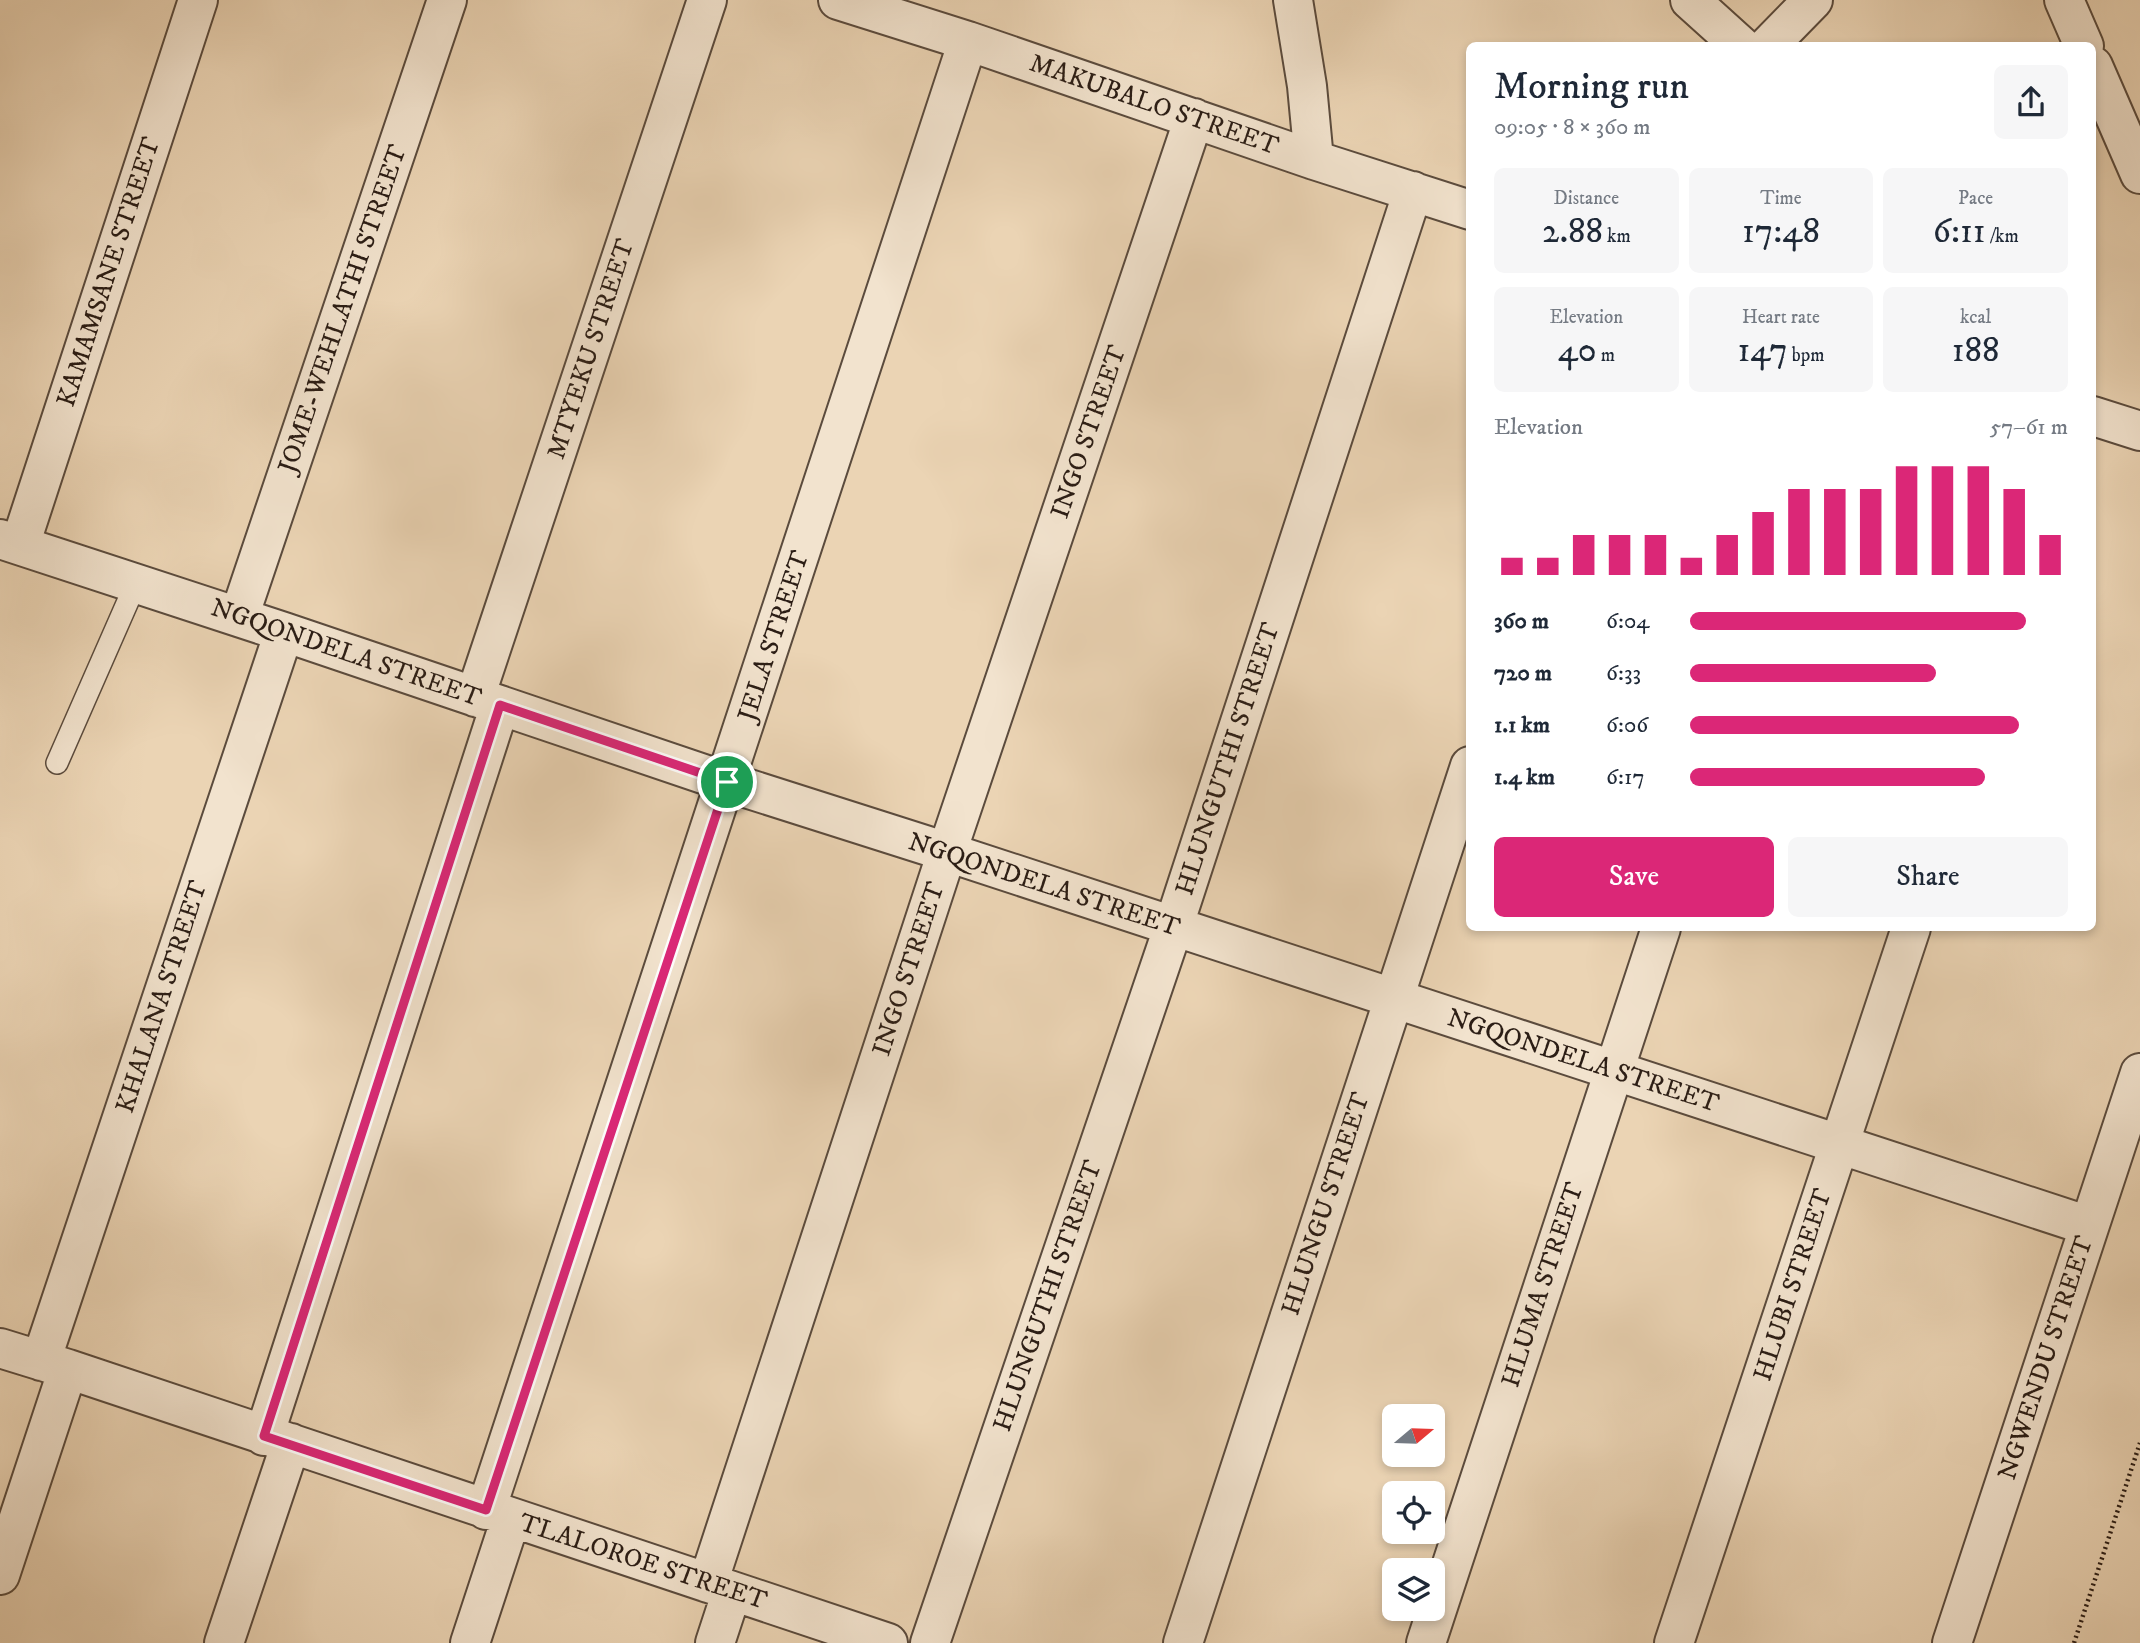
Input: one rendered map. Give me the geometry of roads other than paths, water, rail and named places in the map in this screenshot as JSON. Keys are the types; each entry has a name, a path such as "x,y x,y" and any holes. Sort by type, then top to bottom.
{"street":[{"name":"KAMAMSANE STREET","path":"10,542 198,0"},
{"name":"JOME-WEHLATHI STREET","path":"239,617 447,0"},
{"name":"MTYEKU STREET","path":"224,1643 277,1439 488,701 707,0"},
{"name":"MAKUBALO STREET","path":"838,0 1466,209"},
{"path":"1293,0 1307,86 1314,160"},
{"path":"1690,0 1737,42"},
{"path":"1772,42 1813,0"},
{"path":"2064,0 2082,42"},
{"name":"JELA STREET","path":"470,1643 499,1514 727,782 968,41"},
{"path":"2096,73 2140,174"},
{"name":"INGO STREET","path":"715,1643 720,1587 947,852 1194,118"},
{"name":"HLUNGUTHI STREET","path":"930,1643 1174,928 1413,191"},
{"path":"2096,417 2140,431"},
{"name":"NGQONDELA STREET","path":"10,542 727,782 2090,1226"},
{"name":"KHALANA STREET","path":"0,1575 55,1365 284,632"},
{"name":"HLUNGU STREET","path":"1183,1643 1466,778"},
{"name":"HLUMA STREET","path":"1426,1643 1660,931"},
{"name":"HLUBI STREET","path":"1674,1643 1910,931"},
{"name":"NGWENDU STREET","path":"1952,1643 2140,1073"},
{"name":"TLALOROE STREET","path":"0,1348 888,1643"}],"lane":[{"path":"57,763 136,583"}]}
